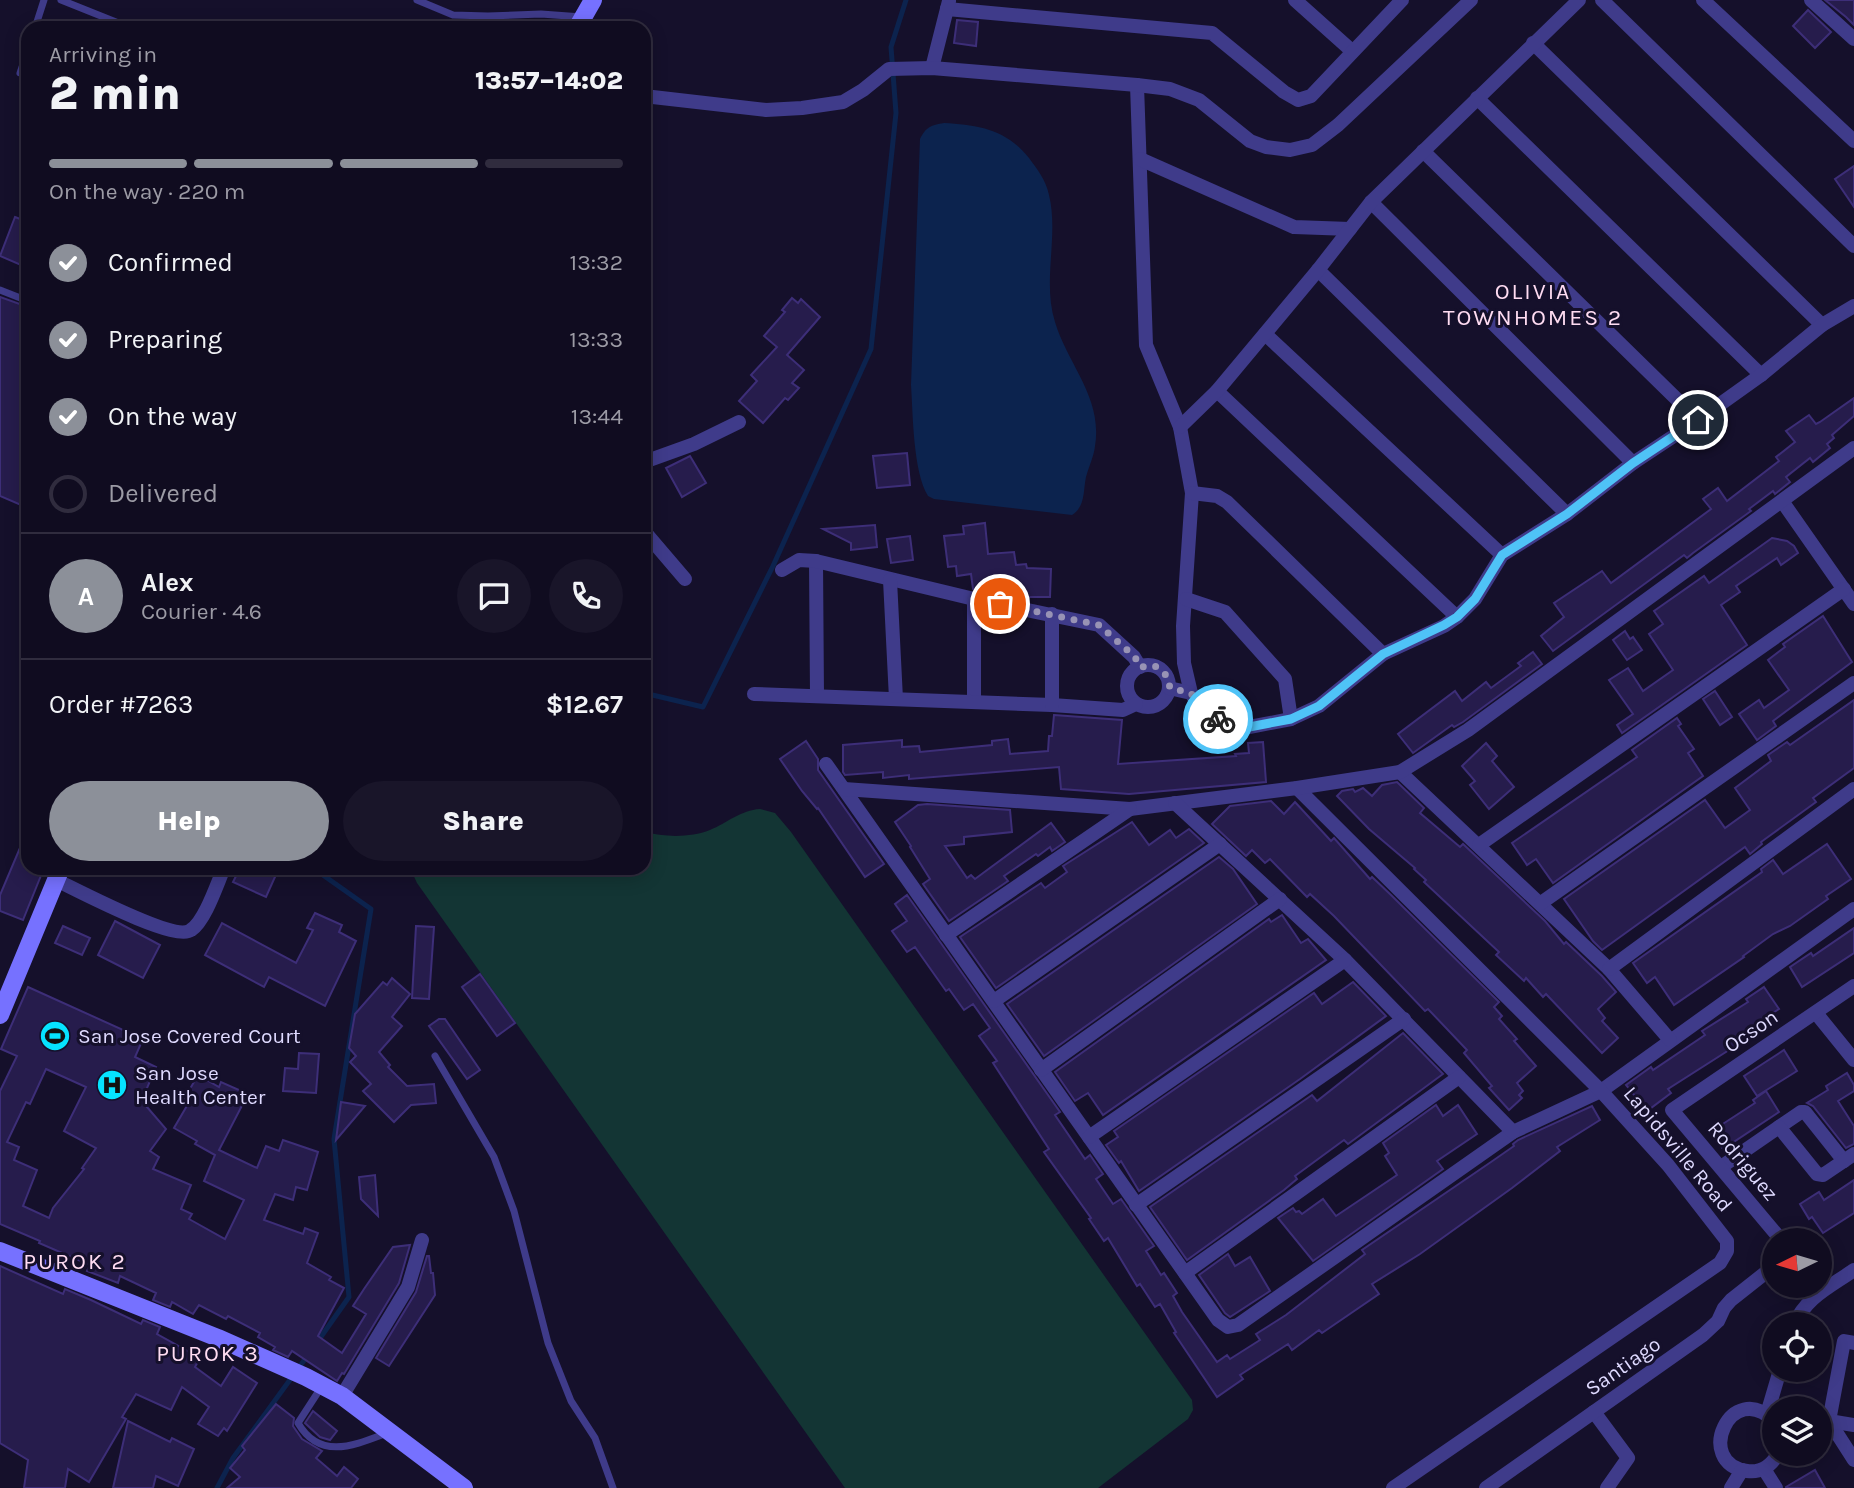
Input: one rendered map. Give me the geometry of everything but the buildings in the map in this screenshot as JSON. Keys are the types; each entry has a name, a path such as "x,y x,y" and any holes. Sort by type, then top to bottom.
{"main road":[{"path":"581,21 593,0"},
{"path":"0,1015 59,875"},
{"path":"0,1251 205,1333 323,1385 342,1396 464,1488"}],"street":[{"path":"1294,0 1352,51"},
{"path":"651,97 766,110 802,108 843,102 889,69 928,68 1137,85 1170,89 1199,100 1250,141 1266,147 1290,150 1312,145 1338,125 1471,0"},
{"path":"1180,427 1217,391 1371,202 1579,0"},
{"path":"1602,0 1854,246"},
{"path":"1703,0 1854,141"},
{"path":"1811,0 1854,39"},
{"path":"928,68 948,4 1212,33 1284,92 1298,100 1311,96 1399,1"},
{"path":"1533,43 1822,325"},
{"path":"1137,85 1146,345 1180,427 1192,492 1183,626 1184,663 1191,693 1205,715 1244,728 1291,719 1319,706 1383,654 1457,617 1475,599 1502,555 1567,514 1633,463 1761,375 1822,325 1854,306"},
{"path":"1478,98 1761,375"},
{"path":"1423,151 1698,420"},
{"path":"1140,159 1294,227 1350,229"},
{"path":"1371,202 1633,463"},
{"path":"1318,270 1567,514"},
{"path":"1265,334 1502,555"},
{"path":"1217,391 1457,617"},
{"path":"651,459 694,444 739,422"},
{"path":"845,789 1130,809 1400,772 1468,730 1854,448"},
{"path":"1192,492 1217,496 1227,502 1383,654"},
{"path":"1782,500 1854,604"},
{"path":"651,539 685,579"},
{"path":"782,570 799,560 816,561 974,599 1099,625 1135,657 1140,667"},
{"path":"816,561 817,696"},
{"path":"890,580 896,699"},
{"path":"1479,845 1844,589"},
{"path":"974,599 974,702"},
{"path":"1186,599 1225,612 1285,678 1291,719"},
{"path":"1052,614 1052,705"},
{"path":"754,694 1123,710 1136,704 1150,708 1163,701 1170,688 1167,676 1155,666 1140,667 1129,677 1128,691 1136,704"},
{"path":"1541,902 1854,683"},
{"path":"1170,688 1191,693"},
{"path":"826,764 1136,1205 1218,1320 1227,1327 1238,1325 1514,1132 1601,1091 1854,909"},
{"path":"1400,772 1609,968 1670,1040"},
{"name":"Lapidsville Road","path":"1297,788 1601,1091 1668,1165 1727,1241 1727,1251 1720,1262 1393,1488"},
{"path":"1609,968 1854,789"},
{"path":"1175,803 1345,960 1514,1132"},
{"path":"946,935 1130,809"},
{"path":"994,1001 1220,844"},
{"path":"61,875 155,926 175,933 186,933 193,929 200,920 221,875"},
{"path":"1041,1070 1280,899"},
{"path":"1089,1137 1345,960"},
{"name":"Ocson","path":"1671,1110 1854,986"},
{"path":"1816,1013 1854,1060"},
{"path":"1136,1205 1404,1019"},
{"path":"1185,1273 1459,1077"},
{"name":"Rodriguez","path":"1671,1110 1771,1228"},
{"path":"1721,1167 1779,1127 1801,1112 1805,1112 1849,1157 1823,1175 1817,1174 1779,1127"},
{"path":"342,1396 408,1287 422,1240"},
{"name":"Santiago","path":"1486,1488 1703,1335 1718,1321 1731,1300 1762,1275"},
{"path":"1832,1284 1851,1275"},
{"path":"1800,1312 1812,1298"},
{"path":"1832,1405 1844,1341 1854,1343"},
{"path":"1762,1414 1750,1409 1733,1415 1722,1428 1720,1446 1728,1461 1742,1470 1751,1472 1767,1466"},
{"path":"1594,1412 1628,1458 1607,1488"},
{"path":"1832,1421 1854,1425"},
{"path":"1832,1426 1854,1460"},
{"path":"1764,1469 1776,1488"},
{"path":"1731,1488 1742,1470"}],"lane":[{"path":"37,21 44,0"},
{"path":"61,0 114,21"},
{"path":"417,0 453,15 541,14 571,21"},
{"path":"0,290 21,298"},
{"path":"435,1056 494,1157 514,1211 548,1343 571,1401 595,1438 613,1488"},
{"path":"323,1385 298,1423 317,1442 331,1447 348,1447 391,1432"}],"green space":[{"path":"760,809 775,813 791,832 1192,1400 1193,1410 1188,1419 1098,1488 845,1488 413,875 651,875 651,833 668,836 694,834 710,830 747,812"}],"water":[{"path":"944,123 980,127 1011,141 1029,158 1048,190 1052,211 1051,306 1061,338 1089,397 1096,429 1082,502 1072,515 934,499 928,496 923,486 915,442 911,385 920,139 929,127"}],"waterway":[{"path":"651,695 703,707 773,566 871,349 896,113 891,47 906,0"},
{"path":"318,1341 349,1297 334,1139 371,909 323,875"},
{"path":"217,1488 233,1458 308,1355"}],"way so far":[{"path":"1000,604 1099,625 1135,657 1140,667 1155,666 1167,676 1170,688 1191,693 1205,715 1218,719"}],"place":[{"name":"San Jose Covered Court","path":"55,1036"},
{"name":"San Jose Health Center","path":"112,1085"}],"district":[{"name":"OLIVIA TOWNHOMES 2","path":"1533,304"},
{"name":"PUROK 2","path":"75,1261"},
{"name":"PUROK 3","path":"208,1353"}],"route":[{"path":"1218,719 1244,728 1291,719 1319,706 1383,654 1457,617 1475,599 1502,555 1567,514 1633,463 1698,420"}]}
